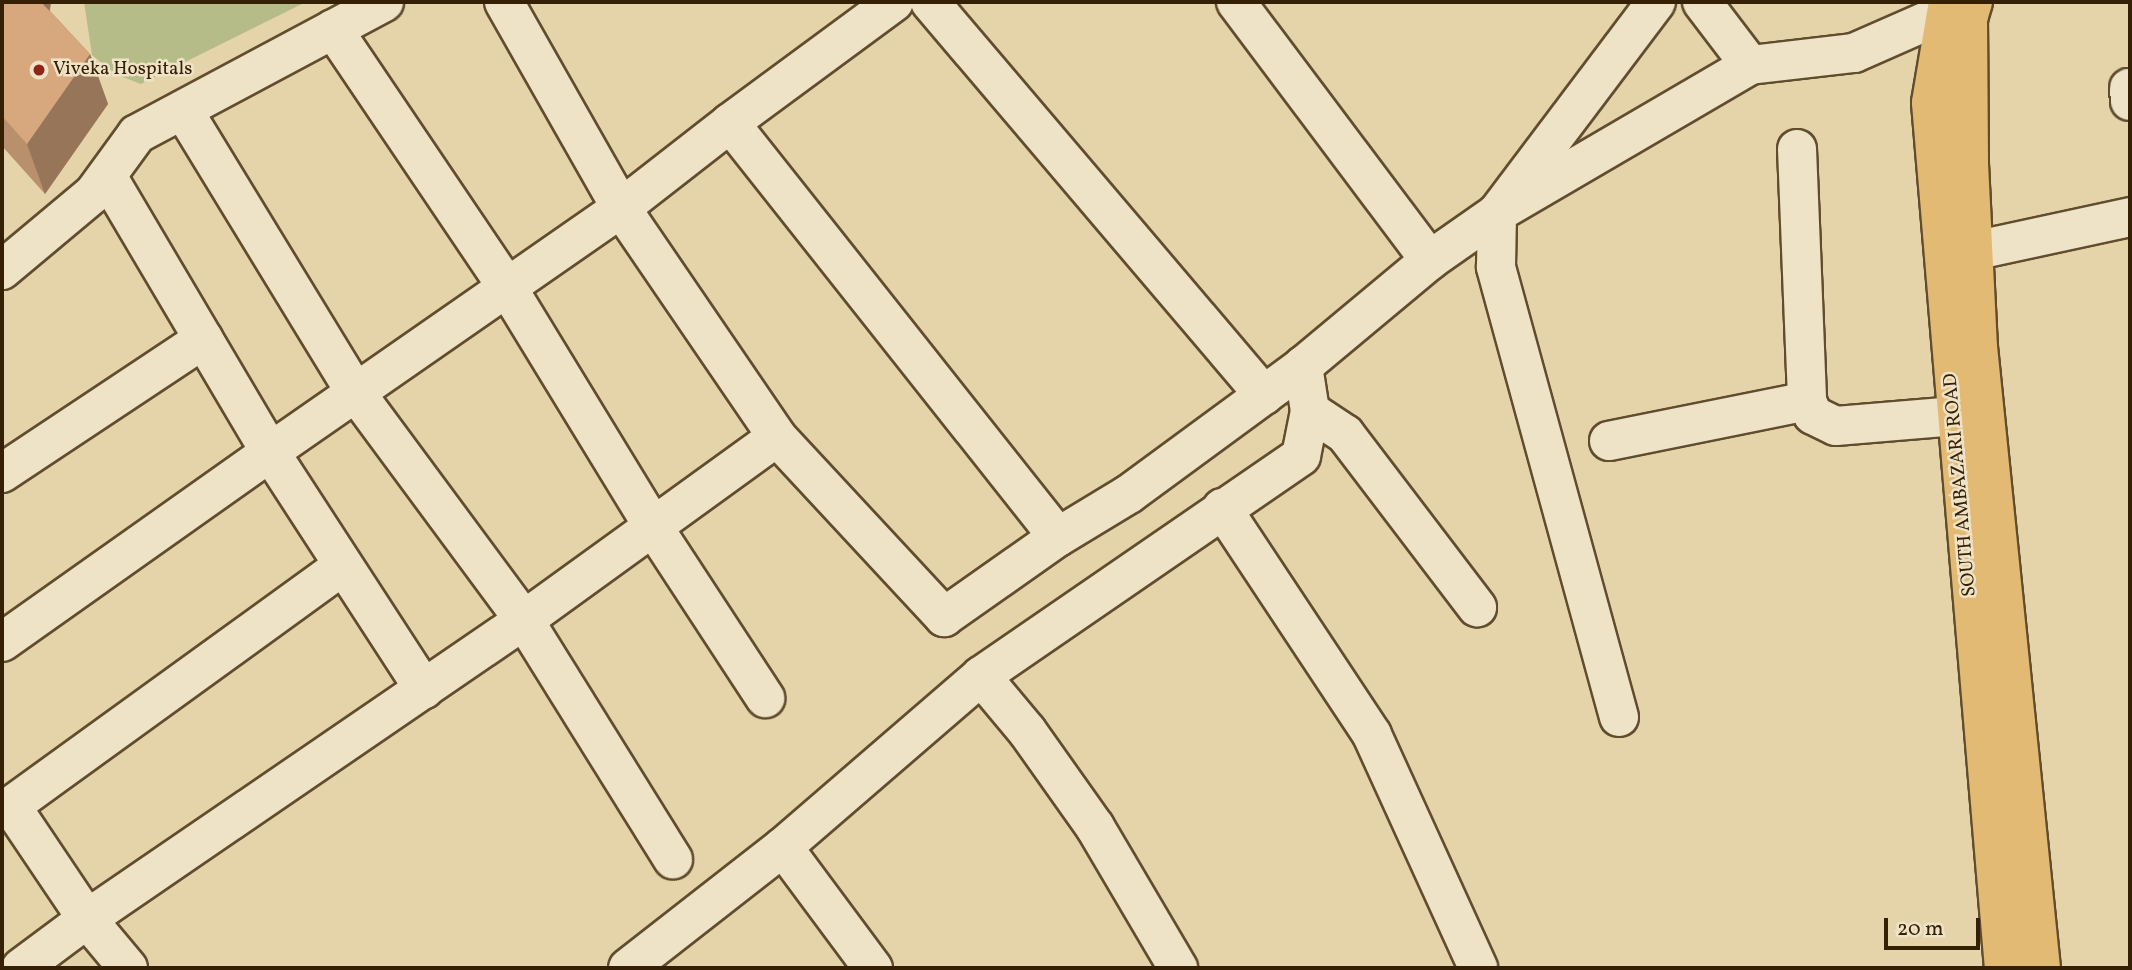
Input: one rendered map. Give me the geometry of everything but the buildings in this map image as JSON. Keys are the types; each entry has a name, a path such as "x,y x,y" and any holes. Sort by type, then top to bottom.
{"main road":[{"path":"1958,9 1973,251 2002,608 2040,968"},
{"name":"SOUTH AMBAZARI ROAD","path":"1958,9 1931,103 2004,968"}],"street":[{"path":"2,270 94,193 137,134 384,2"},
{"path":"504,2 621,208 777,438 944,617 1058,537 1129,495 1303,366 1430,260 1497,213 1750,65 1854,53 1958,9"},
{"path":"2,642 621,208 730,123 894,2"},
{"path":"930,2 1264,395"},
{"path":"1236,2 1430,260"},
{"path":"1619,717 1496,267 1497,213 1657,2"},
{"path":"1702,2 1750,65"},
{"path":"333,29 508,287 652,525 765,698"},
{"path":"183,110 356,393 524,620 673,859"},
{"path":"730,123 1058,537"},
{"path":"1797,149 1807,401 1813,415 1836,426 1956,415"},
{"path":"107,176 270,452 424,689"},
{"path":"1973,251 2130,217"},
{"path":"2,473 204,339"},
{"path":"628,968 783,847 981,676 1301,456 1310,411 1303,366"},
{"path":"1609,441 1807,401"},
{"path":"1310,411 1345,434 1477,607"},
{"path":"21,968 87,919 524,620 652,525 777,438"},
{"path":"1222,508 1372,735 1478,968"},
{"path":"128,968 87,919 5,803 342,566"},
{"path":"981,676 1027,731 1095,827 1178,968"},
{"path":"783,847 873,968"}],"green space":[{"path":"84,2 306,2 141,84 115,74 92,55"}],"place":[{"name":"Viveka Hospitals","path":"39,70"}]}
